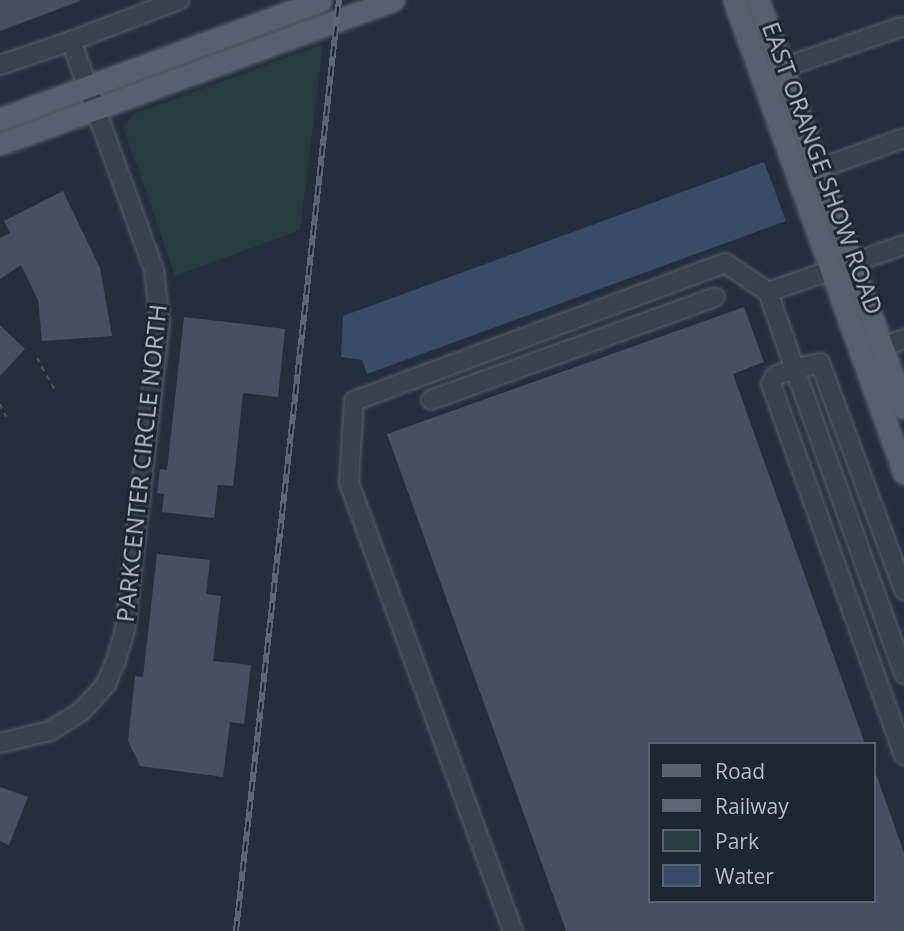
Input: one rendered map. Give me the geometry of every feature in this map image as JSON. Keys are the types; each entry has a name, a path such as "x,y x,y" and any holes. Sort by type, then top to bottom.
{"main road":[{"path":"0,119 87,88 295,4 321,0"},
{"path":"0,144 94,112 394,0"},
{"name":"EAST ORANGE SHOW ROAD","path":"734,0 904,473"},
{"name":"EAST ORANGE SHOW ROAD","path":"758,0 904,408"},
{"path":"831,270 852,263"}],"street":[{"path":"0,65 180,0"},
{"path":"782,68 901,27"},
{"name":"PARKCENTER CIRCLE NORTH","path":"0,743 50,731 81,712 106,684 125,630 160,323 154,270 94,112 71,41"},
{"path":"818,169 904,138"},
{"path":"852,263 904,245"},
{"path":"513,931 349,482 354,401 724,263 768,292 904,674"},
{"path":"768,292 831,270"},
{"path":"680,280 690,306"},
{"path":"431,400 715,297"},
{"path":"523,338 531,363"},
{"path":"882,347 904,339"},
{"path":"904,590 820,363 775,376 771,384 904,755"},
{"path":"832,554 883,534"}],"path":[{"path":"37,358 56,392"},
{"path":"0,404 6,417"}],"green space":[{"path":"323,44 300,230 175,276 124,129 131,115"}],"water":[{"path":"764,162 786,221 367,374 362,360 341,357 343,316"}],"building":[{"path":"0,0 79,0 80,1 0,31"},
{"path":"63,191 100,268 112,336 42,341 38,300 21,265 0,279 0,238 10,233 4,221"},
{"path":"744,307 764,362 733,374 864,742 648,742 648,903 876,903 876,774 904,853 904,931 566,931 387,434"},
{"path":"184,317 285,329 278,397 243,393 233,486 218,485 214,518 162,512 164,494 157,493 160,469 167,470"},
{"path":"0,325 25,349 0,376"},
{"path":"157,554 210,560 206,594 221,596 213,661 251,665 244,724 230,722 223,777 140,766 128,741 135,676 143,677"},
{"path":"0,787 28,797 9,845 0,841"}],"railway":[{"path":"236,931 339,0"}]}
